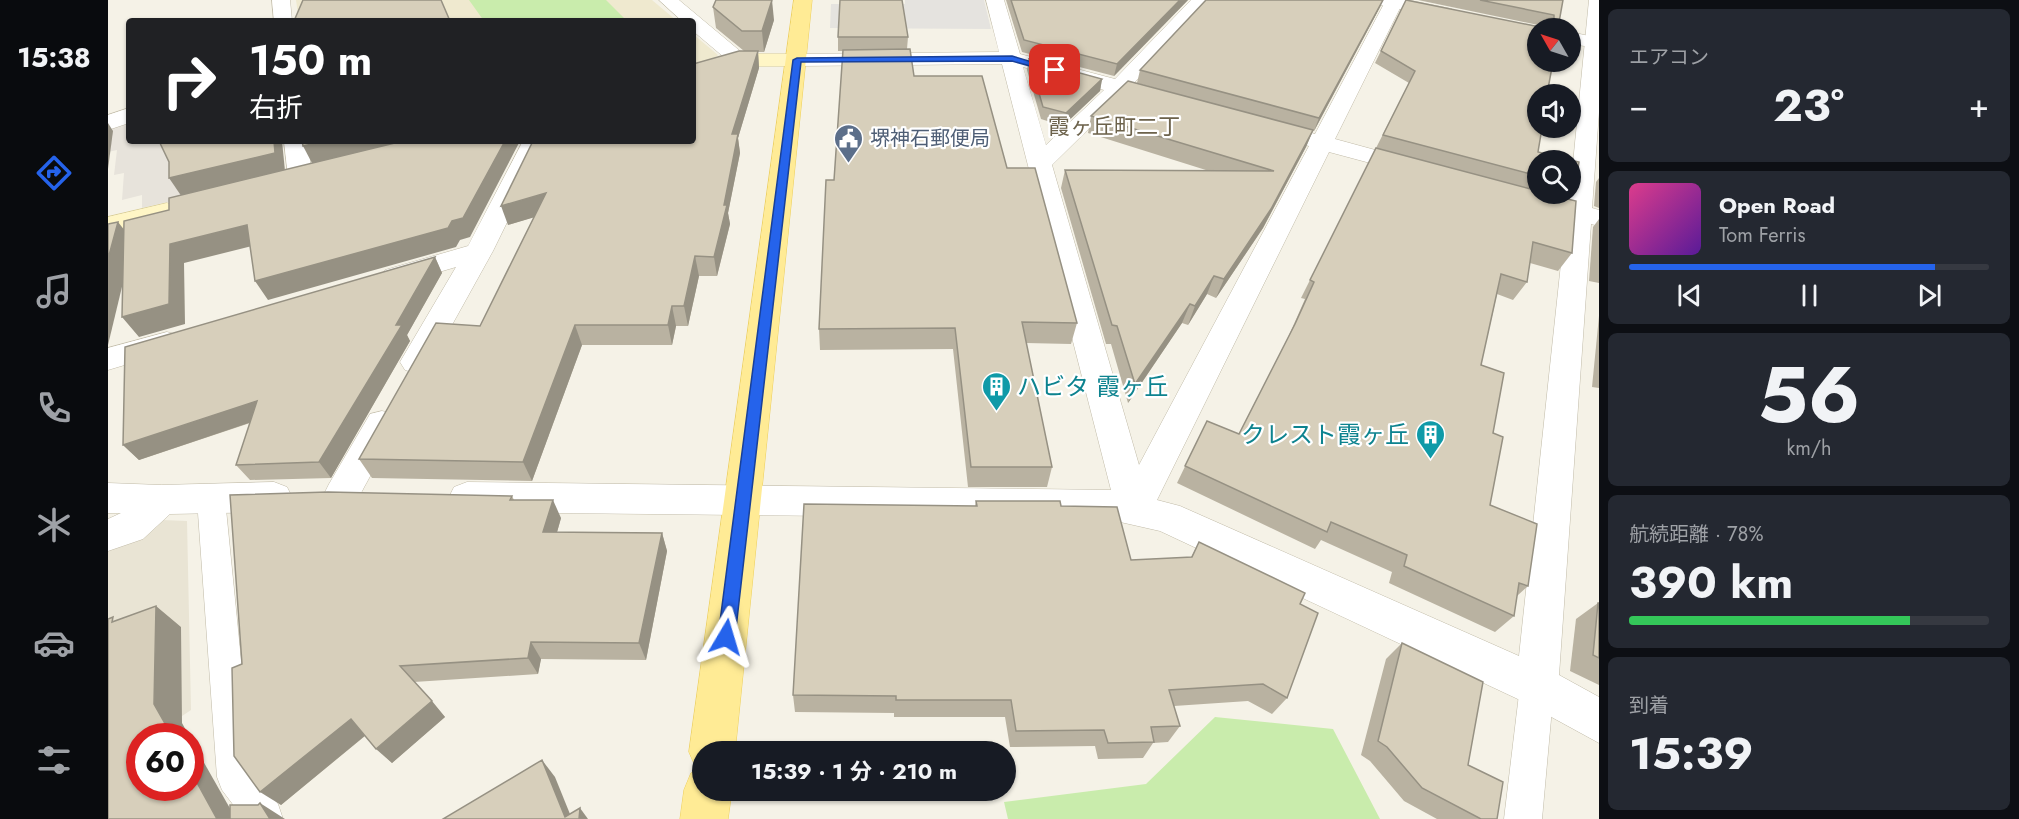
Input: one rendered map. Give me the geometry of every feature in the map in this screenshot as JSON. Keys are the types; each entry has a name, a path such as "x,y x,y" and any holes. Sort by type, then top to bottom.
{"main road":[{"path":"713,741 803,0"},
{"path":"696,73 739,60 797,60"},
{"path":"108,225 187,206"},
{"path":"704,819 706,801"}],"street":[{"path":"281,0 283,18"},
{"path":"668,0 689,18"},
{"path":"995,0 1134,510"},
{"path":"1040,164 1119,87 1201,0"},
{"path":"1537,686 1589,215 1588,42 1598,0"},
{"path":"1134,510 1390,1 1460,16"},
{"path":"696,24 739,60"},
{"path":"797,60 1012,58 1186,106"},
{"path":"108,123 126,116"},
{"path":"1242,121 1433,173"},
{"path":"296,144 300,177"},
{"path":"342,495 479,251 533,144"},
{"path":"1512,194 1589,215"},
{"path":"366,284 479,251"},
{"path":"108,359 198,333"},
{"path":"108,498 161,500 377,495"},
{"path":"436,496 741,502 1107,504 1167,517 1537,686 1599,721"},
{"path":"108,535 130,528 161,500"}],"lane":[{"path":"211,499 235,777 265,816"},
{"path":"1523,819 1537,686"}],"shaded area":[{"path":"296,0 652,0 673,18 299,18"},
{"path":"905,0 984,0 991,29 830,28 831,4 905,4"},
{"path":"696,37 718,55 713,60 696,65"},
{"path":"126,119 126,144 196,144 218,190 142,208 142,195 122,200 124,173 114,175 117,150 108,152 108,126"},
{"path":"162,520 187,521 191,710 172,723 126,723 126,749 108,766 108,549"}],"green space":[{"path":"469,0 606,0 624,18 482,18"},
{"path":"1215,717 1333,729 1380,819 1008,819 1004,802 1146,784"}],"building":[{"path":"303,0 441,0 449,18 295,18"},
{"path":"716,0 772,0 762,31 742,31 713,7"},
{"path":"840,0 902,0 908,37 838,37"},
{"path":"1011,0 1180,0 1117,64 1024,40"},
{"path":"1206,0 1383,0 1319,118 1140,70"},
{"path":"1406,0 1527,24 1527,72 1551,72 1549,84 1527,84 1527,138 1540,138 1538,150 1527,150 1527,173 1383,135 1415,71 1381,51"},
{"path":"1480,0 1563,0 1560,18 1554,18 1554,15"},
{"path":"910,49 914,76 982,76 1007,168 1035,168 1077,323 1022,322 1052,467 971,467 955,328 819,329 826,180 834,180 843,50"},
{"path":"739,51 758,51 732,134 738,134 724,205 727,205 714,257 695,256 684,306 672,306 668,325 575,325 523,462 359,459 436,323 480,326 546,193 501,206 532,144 696,144 696,63"},
{"path":"1029,59 1102,79 1066,113 1043,107"},
{"path":"1128,81 1313,130 1271,209 1224,279 1214,276 1195,306 1190,304 1135,384 1117,326 1112,325 1065,170 1274,171 1091,116"},
{"path":"160,144 274,144 275,153 169,178 169,162"},
{"path":"391,144 503,144 463,218 452,221 448,228 255,281 247,225 170,244 169,304 122,317 124,221 169,210 169,198"},
{"path":"1376,148 1527,188 1527,204 1576,204 1572,253 1533,242 1527,282 1501,274 1481,365 1504,373 1493,433 1503,437 1490,505 1537,524 1528,586 1519,583 1514,616 1404,566 1407,555 1331,522 1327,532 1185,466 1207,421 1239,434 1295,324 1314,282 1310,280"},
{"path":"118,222 108,259 108,224"},
{"path":"435,257 396,325 402,325 319,462 236,465 257,401 123,445 125,347"},
{"path":"328,492 512,496 510,500 553,500 543,532 662,533 639,643 531,642 528,658 400,666 432,701 376,749 351,719 260,792 234,756 232,668 242,664 230,495"},
{"path":"976,501 1060,501 1061,506 1117,507 1131,560 1192,557 1199,542 1305,593 1300,604 1318,613 1287,698 1263,684 1169,690 1180,726 1151,727 1154,742 1108,743 1104,730 1016,731 1011,700 896,700 896,696 793,695 804,504 977,506"},
{"path":"1599,603 1599,658 1593,655"},
{"path":"156,606 154,704 165,723 126,723 126,801 204,801 204,795 217,819 108,819 108,619 113,617 112,622"},
{"path":"1402,643 1483,682 1468,765 1503,782 1497,819 1481,819 1422,788 1387,747 1378,741"},
{"path":"542,760 565,817 580,808 579,819 443,819"},
{"path":"260,803 270,819 230,819 230,805 258,805"}],"place":[{"name":"堺神石郵便局","path":"849,164"},
{"name":"ハビタ 霞ヶ丘","path":"996,412"},
{"name":"クレスト霞ヶ丘","path":"1430,460"}],"district":[{"name":"霞ヶ丘町二丁","path":"1114,126"}],"route":[{"path":"726,637 797,60 1012,58 1055,70"}]}
